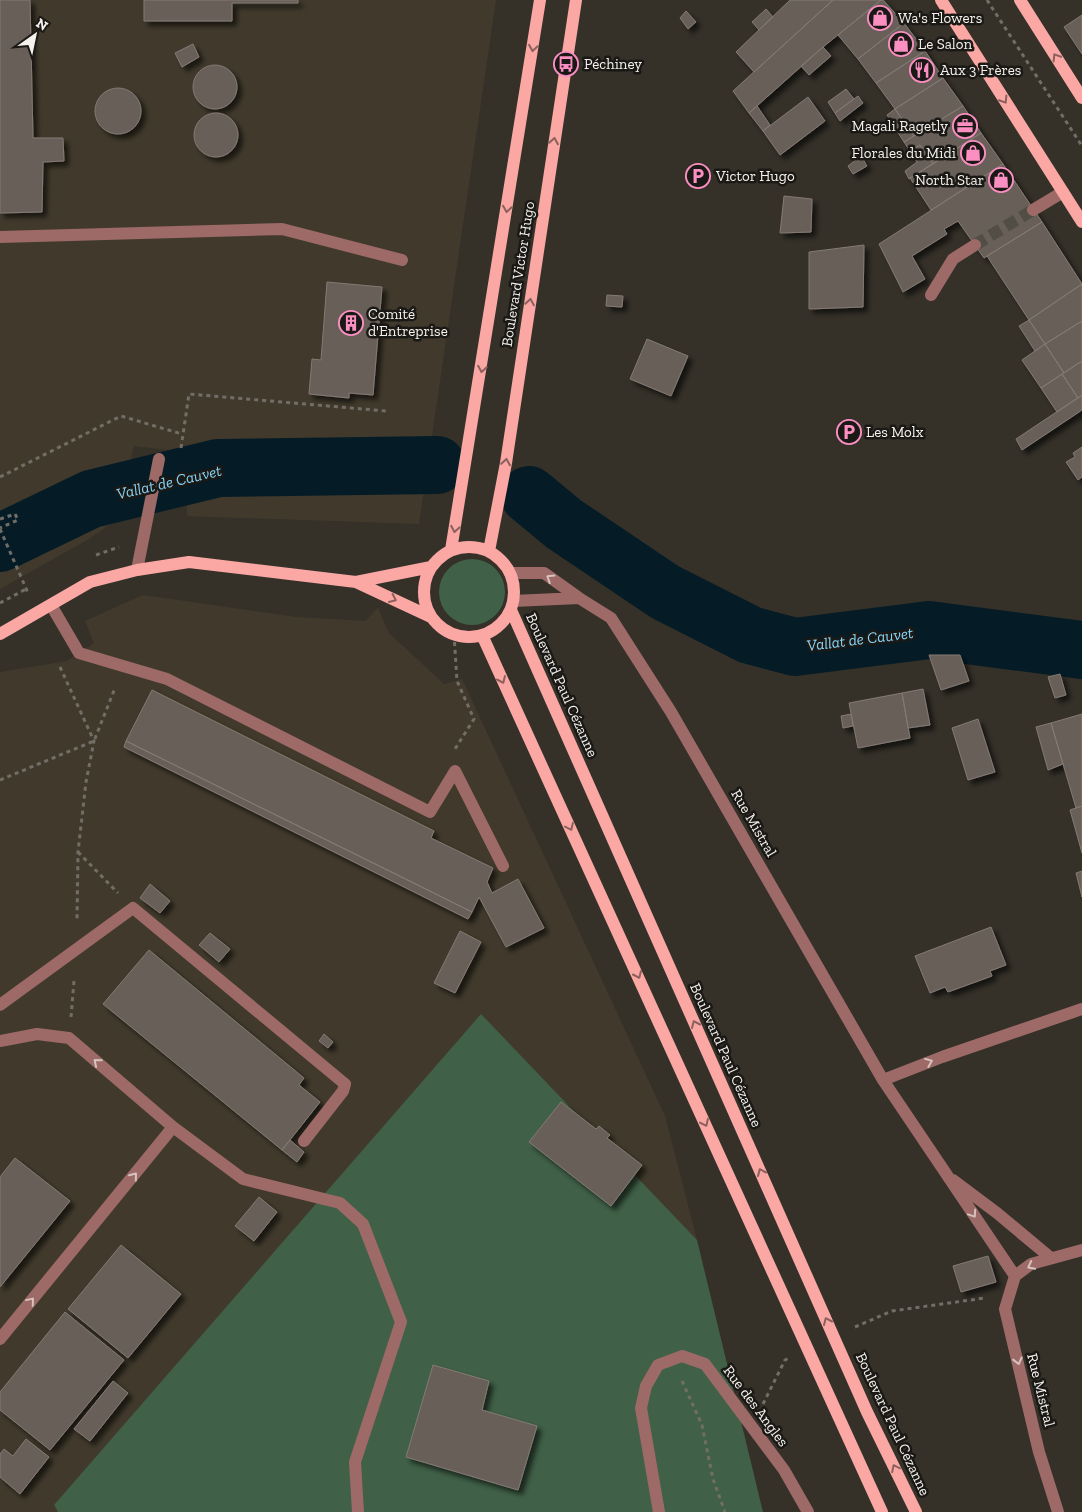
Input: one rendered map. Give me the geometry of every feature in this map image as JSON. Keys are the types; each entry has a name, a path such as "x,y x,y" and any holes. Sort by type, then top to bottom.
{"main road":[{"name":"Boulevard Victor Hugo","path":"451,550 540,0"},
{"name":"Boulevard Victor Hugo","path":"489,552 506,462 576,0"},
{"path":"941,0 1082,222"},
{"path":"1020,0 1082,98"},
{"path":"356,582 431,617 441,627 454,634 468,637 482,635 499,626 512,606 514,586 510,573 502,560 477,547 451,550 431,567 424,583 424,601 431,617"},
{"path":"0,634 90,582 137,570 189,562 356,582 431,567"},
{"name":"Boulevard Paul Cézanne","path":"512,606 867,1412 916,1512"},
{"path":"482,635 882,1512"}],"street":[{"path":"1033,210 1063,192"},
{"path":"0,237 282,229 402,260"},
{"path":"931,295 953,259 975,245"},
{"path":"137,570 159,459"},
{"name":"Rue Mistral","path":"510,573 544,573 611,618 671,712 883,1080 1015,1276 1005,1309 1039,1452 1058,1512"},
{"path":"512,606 579,598"},
{"path":"51,605 79,653 167,679 430,812 455,771"},
{"path":"455,771 503,866"},
{"path":"0,1005 132,908 345,1084 343,1092 304,1141"},
{"path":"883,1080 942,1057 1082,1009"},
{"path":"0,1042 37,1034 69,1038 174,1126 243,1179 340,1203 363,1224 400,1322 355,1462 358,1512"},
{"path":"0,1339 174,1126"},
{"path":"945,1174 997,1213 1051,1258"},
{"path":"1015,1276 1031,1264 1082,1250"},
{"path":"659,1512 641,1408 646,1386 658,1365 682,1356 689,1358"},
{"name":"Rue des Angles","path":"689,1358 704,1364 784,1470 808,1512"}],"path":[{"path":"987,0 1082,146"},
{"path":"159,459 180,458 189,394 386,411"},
{"path":"0,477 121,416 182,434"},
{"path":"0,519 15,514 18,520 0,528"},
{"path":"454,634 457,681 474,719 448,761 455,771"},
{"path":"69,1038 76,949 78,852 86,782 94,741 123,666"},
{"path":"84,722 94,741"},
{"path":"0,780 94,741"},
{"path":"78,852 132,908"},
{"path":"834,1336 892,1311 961,1300"},
{"path":"689,1358 679,1375 702,1425 714,1478 725,1512"},
{"path":"752,1427 785,1360"}],"shaded area":[{"path":"0,0 496,0 419,524 187,516 185,452 134,446 117,519 89,539 0,589"},
{"path":"143,595 296,617 365,621 378,608 389,633 444,684 462,679 665,1116 697,1240 602,1355 619,1512 0,1512 0,672 67,661 94,643 85,621"}],"green space":[{"path":"466,559 478,559 490,564 500,574 505,586 503,605 490,620 478,625 466,625 454,620 444,610 439,598 439,586 444,574 454,564"},
{"path":"481,1014 697,1240 763,1512 58,1512 54,1505"}],"building":[{"path":"0,0 30,0 33,138 63,138 64,161 43,162 42,212 0,213"},
{"path":"144,0 298,0 298,3 232,3 232,21 144,21"},
{"path":"790,0 833,0 754,72 736,52"},
{"path":"833,0 881,0 823,47 749,113 733,91"},
{"path":"881,0 904,23 858,59 838,35"},
{"path":"766,9 773,17 759,30 752,22"},
{"path":"686,11 696,22 688,29 680,18"},
{"path":"1082,15 1082,54 1064,27"},
{"path":"904,23 925,51 876,83 858,59"},
{"path":"193,44 199,57 182,67 175,53"},
{"path":"823,47 831,56 809,75 801,66"},
{"path":"925,51 943,78 895,109 876,83"},
{"path":"211,65 219,65 231,71 237,87 231,103 219,109 211,109 199,103 193,91 193,83 199,71"},
{"path":"943,78 963,106 914,136 895,109"},
{"path":"118,88 131,92 137,98 141,111 137,124 131,130 118,134 105,130 99,124 95,111 99,98 105,92"},
{"path":"846,89 854,99 835,113 828,102"},
{"path":"858,96 863,103 840,121 835,113"},
{"path":"808,97 825,121 780,155 763,131"},
{"path":"757,106 770,125 763,131 749,113"},
{"path":"963,106 981,133 933,164 920,145 910,151 904,142"},
{"path":"895,109 914,136 904,142 887,115"},
{"path":"212,113 220,113 232,119 238,135 232,151 220,157 212,157 200,151 194,139 194,131 200,119"},
{"path":"981,133 1003,164 931,210 910,178"},
{"path":"920,145 933,164 909,179 905,171 917,162 910,151"},
{"path":"861,156 867,166 853,174 848,166"},
{"path":"1003,164 1042,222 984,258 958,221 944,229 947,234 912,256 925,279 903,292 879,244"},
{"path":"784,196 812,199 811,232 780,233"},
{"path":"1042,222 1082,284 1029,320 987,256"},
{"path":"864,245 863,307 809,309 809,252"},
{"name":"Comité d'Entreprise","path":"327,282 382,287 373,395 349,393 349,398 309,394 312,359 321,360"},
{"path":"1082,284 1082,321 1045,344 1029,320"},
{"path":"607,295 623,296 622,307 606,306"},
{"path":"1029,320 1045,344 1035,351 1019,326"},
{"path":"1082,321 1082,361 1064,373 1045,344"},
{"path":"647,339 688,356 671,396 630,379"},
{"path":"1045,344 1064,373 1041,388 1022,360"},
{"path":"1082,361 1082,395 1078,398 1062,374"},
{"path":"1062,374 1078,398 1057,412 1041,388"},
{"path":"1082,395 1082,410 1022,450 1016,439"},
{"path":"1082,447 1082,477 1078,480 1066,462 1075,457 1073,453"},
{"path":"929,655 960,655 969,681 941,690"},
{"path":"1060,674 1066,695 1055,698 1048,677"},
{"path":"923,689 930,725 908,728 902,693"},
{"path":"152,690 434,831 431,838 493,868 487,882 492,893 518,879 544,928 506,947 479,897 472,912 126,741"},
{"path":"902,693 910,738 858,748 849,703"},
{"path":"851,714 853,726 843,728 841,716"},
{"path":"1082,714 1082,806 1076,808 1051,723"},
{"path":"978,719 995,772 968,780 952,728"},
{"path":"1051,723 1063,764 1048,770 1036,727"},
{"path":"126,741 472,912 468,919 124,747"},
{"path":"1082,806 1082,853 1070,810"},
{"path":"1082,871 1082,897 1076,873"},
{"path":"150,884 170,901 160,913 140,898"},
{"path":"991,927 1006,965 990,971 992,976 948,992 945,987 930,993 915,956"},
{"path":"460,931 481,942 455,993 434,983"},
{"path":"210,933 230,949 219,962 199,945"},
{"path":"149,950 304,1078 299,1085 320,1102 282,1150 103,1004"},
{"path":"324,1034 333,1042 328,1048 319,1041"},
{"path":"561,1102 596,1129 599,1126 610,1135 607,1138 642,1165 611,1206 529,1142"},
{"path":"290,1140 304,1152 297,1162 282,1150"},
{"path":"15,1158 70,1201 0,1287 0,1177"},
{"path":"259,1197 277,1212 254,1241 235,1226"},
{"path":"121,1245 181,1294 128,1358 68,1309"},
{"path":"988,1256 996,1282 961,1292 953,1266"},
{"path":"65,1312 124,1360 50,1450 0,1410 0,1392"},
{"path":"433,1365 489,1381 482,1410 537,1426 518,1490 406,1457"},
{"path":"113,1381 128,1393 90,1441 74,1429"},
{"path":"26,1439 49,1457 20,1494 0,1477 0,1454 4,1449 13,1456"}],"waterway":[{"name":"Vallat de Cauvet","path":"0,543 91,499 218,468 437,465"},
{"name":"Vallat de Cauvet","path":"529,495 564,524 665,592 750,635 795,647 929,630 1082,650"}],"tunnel":[{"path":"975,245 1033,210"}],"place":[{"name":"Wa's Flowers","path":"880,18"},
{"name":"Le Salon","path":"901,44"},
{"name":"Péchiney","path":"566,64"},
{"name":"Aux 3 Frères","path":"922,70"},
{"name":"Magali Ragetly","path":"965,126"},
{"name":"Florales du Midi","path":"973,153"},
{"name":"Victor Hugo","path":"698,176"},
{"name":"North Star","path":"1001,180"},
{"name":"Comité d'Entreprise","path":"351,323"},
{"name":"Les Molx","path":"849,432"}]}
